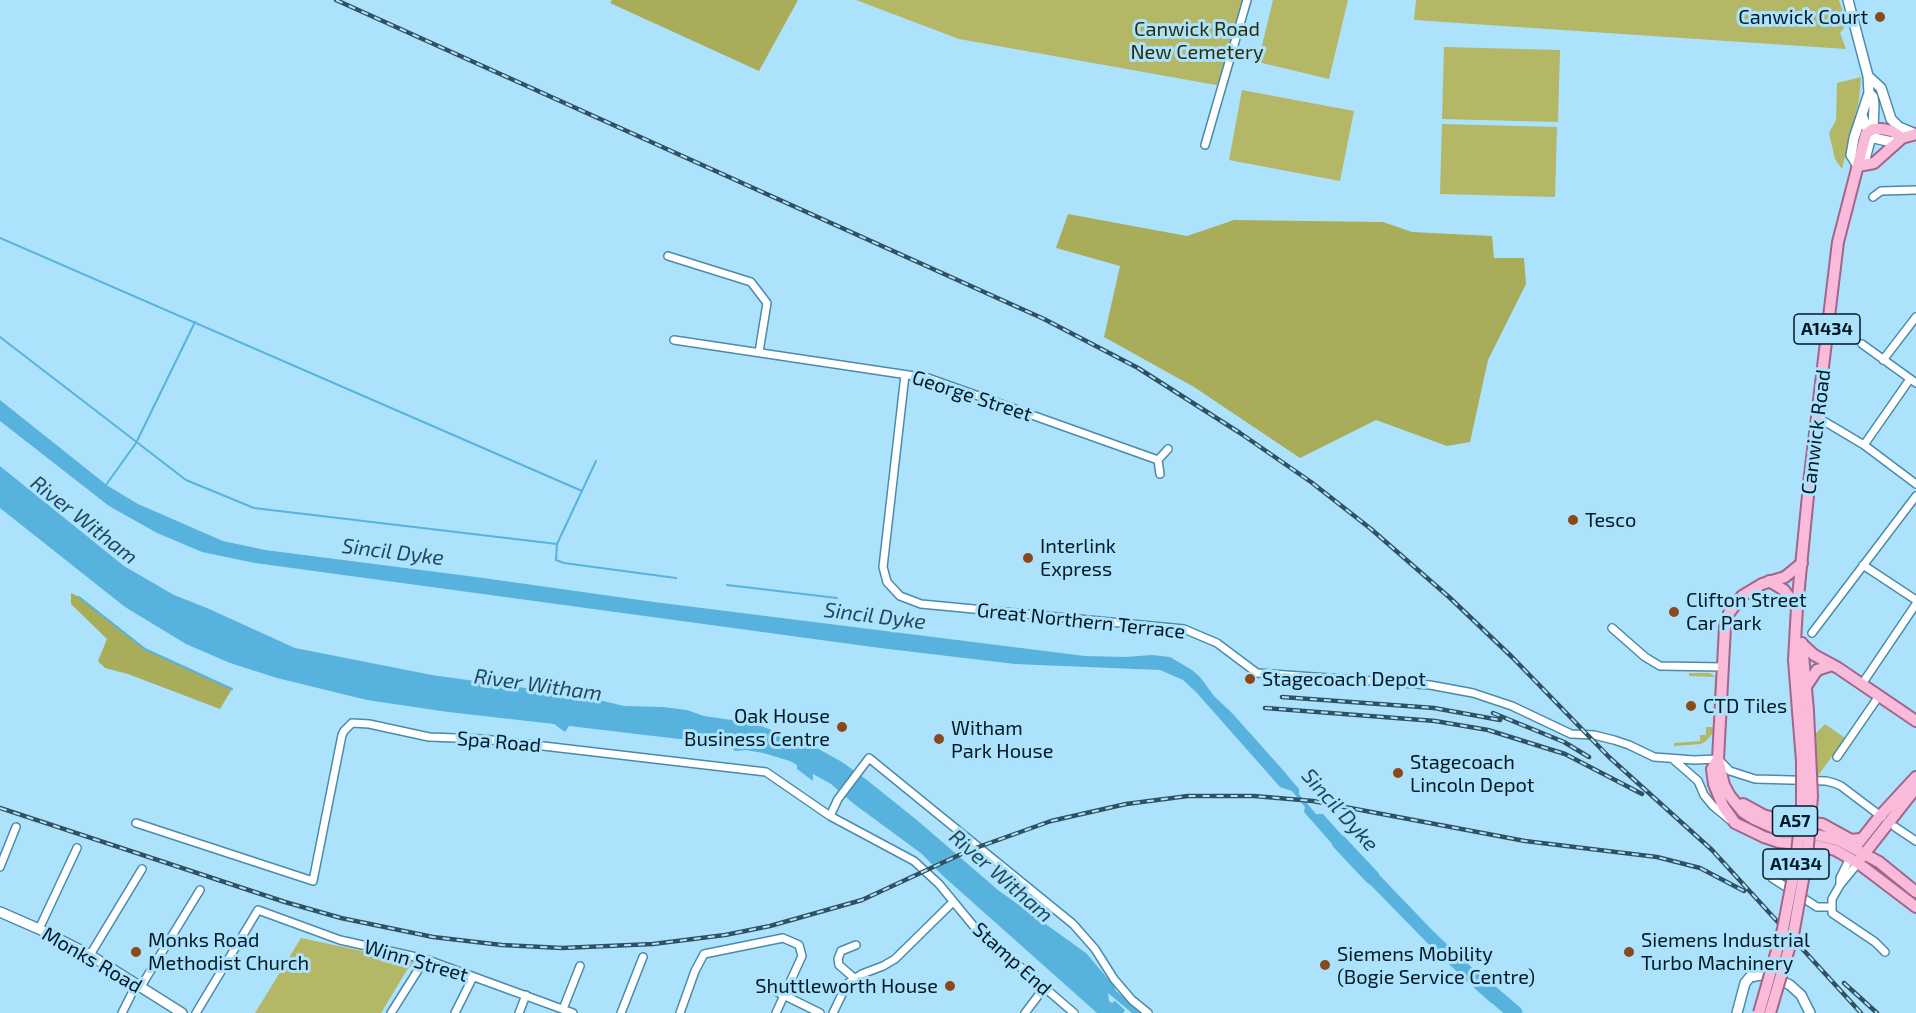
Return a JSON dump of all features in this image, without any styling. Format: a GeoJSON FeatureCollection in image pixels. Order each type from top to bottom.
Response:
{"type":"FeatureCollection","features":[{"type":"Feature","properties":{"kind":"main road","name":"Canwick Road"},"geometry":{"type":"LineString","coordinates":[[1803,711],[1794,660],[1797,607],[1817,417],[1838,242],[1858,166],[1851,155],[1854,138],[1869,93],[1869,76],[1848,0]]}},
{"type":"Feature","properties":{"kind":"main road"},"geometry":{"type":"LineString","coordinates":[[1869,76],[1881,88],[1892,119],[1899,127],[1916,134]]}},
{"type":"Feature","properties":{"kind":"main road","name":"Canwick Road"},"geometry":{"type":"LineString","coordinates":[[1869,93],[1873,97],[1874,105],[1871,132]]}},
{"type":"Feature","properties":{"kind":"main road"},"geometry":{"type":"LineString","coordinates":[[1862,115],[1871,132],[1892,131],[1902,138]]}},
{"type":"Feature","properties":{"kind":"main road","name":"A1434"},"geometry":{"type":"LineString","coordinates":[[1858,166],[1858,158],[1871,132]]}},
{"type":"Feature","properties":{"kind":"main road"},"geometry":{"type":"LineString","coordinates":[[1858,166],[1874,163],[1902,138],[1916,134]]}},
{"type":"Feature","properties":{"kind":"main road","name":"A57"},"geometry":{"type":"LineString","coordinates":[[1802,563],[1785,577],[1769,581],[1742,596],[1729,614],[1725,627],[1718,759],[1724,785],[1730,796],[1763,815],[1785,821],[1822,824],[1851,840],[1857,852],[1916,907]]}},
{"type":"Feature","properties":{"kind":"main road"},"geometry":{"type":"LineString","coordinates":[[1769,581],[1784,590],[1797,607]]}},
{"type":"Feature","properties":{"kind":"main road","name":"Canwick Road"},"geometry":{"type":"LineString","coordinates":[[1797,628],[1802,644],[1807,685],[1803,711]]}},
{"type":"Feature","properties":{"kind":"main road"},"geometry":{"type":"LineString","coordinates":[[1802,644],[1814,655],[1916,721]]}},
{"type":"Feature","properties":{"kind":"main road"},"geometry":{"type":"LineString","coordinates":[[1807,685],[1816,670],[1832,665]]}},
{"type":"Feature","properties":{"kind":"main road","name":"A1434"},"geometry":{"type":"LineString","coordinates":[[1759,1013],[1783,929],[1796,861],[1802,807],[1803,711]]}},
{"type":"Feature","properties":{"kind":"main road","name":"A1434"},"geometry":{"type":"LineString","coordinates":[[1770,1013],[1791,942],[1804,873],[1812,796],[1803,711]]}},
{"type":"Feature","properties":{"kind":"main road","name":"A57"},"geometry":{"type":"LineString","coordinates":[[1718,759],[1712,769],[1714,784],[1723,806],[1735,823],[1783,843],[1857,852],[1879,862],[1916,892]]}},
{"type":"Feature","properties":{"kind":"main road"},"geometry":{"type":"LineString","coordinates":[[1888,821],[1916,777]]}},
{"type":"Feature","properties":{"kind":"main road"},"geometry":{"type":"LineString","coordinates":[[1857,852],[1916,788]]}},
{"type":"Feature","properties":{"kind":"main road","name":"Monks Road"},"geometry":{"type":"LineString","coordinates":[[0,912],[90,955],[182,1013]]}},
{"type":"Feature","properties":{"kind":"main road"},"geometry":{"type":"LineString","coordinates":[[1737,1013],[1743,987],[1750,977],[1761,975],[1790,985],[1801,995],[1810,1013]]}},
{"type":"Feature","properties":{"kind":"street"},"geometry":{"type":"LineString","coordinates":[[1205,146],[1247,0]]}},
{"type":"Feature","properties":{"kind":"street"},"geometry":{"type":"LineString","coordinates":[[1873,197],[1881,192],[1916,190]]}},
{"type":"Feature","properties":{"kind":"street"},"geometry":{"type":"LineString","coordinates":[[668,256],[751,282],[767,303],[759,352]]}},
{"type":"Feature","properties":{"kind":"street"},"geometry":{"type":"LineString","coordinates":[[1883,360],[1916,317]]}},
{"type":"Feature","properties":{"kind":"street","name":"George Street"},"geometry":{"type":"LineString","coordinates":[[674,340],[928,378],[1158,460]]}},
{"type":"Feature","properties":{"kind":"street"},"geometry":{"type":"LineString","coordinates":[[1862,344],[1913,381],[1864,445]]}},
{"type":"Feature","properties":{"kind":"street","name":"Great Northern Terrace"},"geometry":{"type":"LineString","coordinates":[[905,375],[883,567],[887,582],[900,596],[921,604],[1184,629],[1217,643],[1257,673],[1430,686],[1473,693],[1512,706],[1571,734],[1594,735],[1614,740],[1654,757],[1674,760],[1718,759]]}},
{"type":"Feature","properties":{"kind":"street"},"geometry":{"type":"LineString","coordinates":[[1817,417],[1864,445],[1916,484]]}},
{"type":"Feature","properties":{"kind":"street"},"geometry":{"type":"LineString","coordinates":[[1160,474],[1158,460],[1168,449]]}},
{"type":"Feature","properties":{"kind":"street"},"geometry":{"type":"LineString","coordinates":[[1812,633],[1916,496]]}},
{"type":"Feature","properties":{"kind":"street"},"geometry":{"type":"LineString","coordinates":[[1862,684],[1916,602],[1863,565]]}},
{"type":"Feature","properties":{"kind":"street"},"geometry":{"type":"LineString","coordinates":[[1810,618],[1818,625]]}},
{"type":"Feature","properties":{"kind":"street"},"geometry":{"type":"LineString","coordinates":[[1612,628],[1660,666],[1723,667]]}},
{"type":"Feature","properties":{"kind":"street"},"geometry":{"type":"LineString","coordinates":[[1837,757],[1879,696]]}},
{"type":"Feature","properties":{"kind":"street","name":"Spa Road"},"geometry":{"type":"LineString","coordinates":[[136,824],[312,881],[342,735],[352,723],[369,724],[429,736],[483,739],[766,772],[830,816],[908,856],[934,878],[953,902]]}},
{"type":"Feature","properties":{"kind":"street"},"geometry":{"type":"LineString","coordinates":[[830,816],[838,799],[869,758],[1073,924],[1095,949],[1120,986],[1148,1013]]}},
{"type":"Feature","properties":{"kind":"street"},"geometry":{"type":"LineString","coordinates":[[1718,759],[1730,771],[1755,779],[1826,781],[1842,786],[1916,841]]}},
{"type":"Feature","properties":{"kind":"street"},"geometry":{"type":"LineString","coordinates":[[1674,760],[1698,781],[1704,795],[1713,806],[1725,818],[1735,823]]}},
{"type":"Feature","properties":{"kind":"street"},"geometry":{"type":"LineString","coordinates":[[0,867],[16,827]]}},
{"type":"Feature","properties":{"kind":"street"},"geometry":{"type":"LineString","coordinates":[[39,929],[76,848]]}},
{"type":"Feature","properties":{"kind":"street"},"geometry":{"type":"LineString","coordinates":[[1857,852],[1840,878],[1840,885],[1832,898],[1832,913],[1869,938],[1884,952]]}},
{"type":"Feature","properties":{"kind":"street"},"geometry":{"type":"LineString","coordinates":[[1769,854],[1769,873],[1772,878],[1817,907],[1831,907]]}},
{"type":"Feature","properties":{"kind":"street"},"geometry":{"type":"LineString","coordinates":[[90,955],[142,869]]}},
{"type":"Feature","properties":{"kind":"street"},"geometry":{"type":"LineString","coordinates":[[122,1013],[200,890]]}},
{"type":"Feature","properties":{"kind":"street"},"geometry":{"type":"LineString","coordinates":[[833,1013],[847,984],[854,978],[895,959],[953,902]]}},
{"type":"Feature","properties":{"kind":"street","name":"Stamp End"},"geometry":{"type":"LineString","coordinates":[[953,902],[976,929],[1074,1013]]}},
{"type":"Feature","properties":{"kind":"street","name":"Winn Street"},"geometry":{"type":"LineString","coordinates":[[196,1013],[258,910],[340,940],[425,959],[573,1013]]}},
{"type":"Feature","properties":{"kind":"street"},"geometry":{"type":"LineString","coordinates":[[680,1013],[695,971],[704,954],[783,938],[799,945],[802,956],[776,1013]]}},
{"type":"Feature","properties":{"kind":"street"},"geometry":{"type":"LineString","coordinates":[[854,978],[840,965],[838,959],[841,951],[856,945]]}},
{"type":"Feature","properties":{"kind":"street"},"geometry":{"type":"LineString","coordinates":[[621,1013],[644,957]]}},
{"type":"Feature","properties":{"kind":"street"},"geometry":{"type":"LineString","coordinates":[[390,1013],[425,959]]}},
{"type":"Feature","properties":{"kind":"street"},"geometry":{"type":"LineString","coordinates":[[563,1009],[580,966]]}},
{"type":"Feature","properties":{"kind":"street"},"geometry":{"type":"LineString","coordinates":[[455,1013],[472,976]]}},
{"type":"Feature","properties":{"kind":"street"},"geometry":{"type":"LineString","coordinates":[[763,986],[820,1013]]}},
{"type":"Feature","properties":{"kind":"street"},"geometry":{"type":"LineString","coordinates":[[1025,1013],[1044,988]]}},
{"type":"Feature","properties":{"kind":"street"},"geometry":{"type":"LineString","coordinates":[[519,1013],[526,995]]}},
{"type":"Feature","properties":{"kind":"green space"},"geometry":{"type":"Polygon","coordinates":[[[612,0],[798,0],[759,71],[610,3],[612,0]]]}},
{"type":"Feature","properties":{"kind":"green space","name":"Canwick Road New Cemetery"},"geometry":{"type":"Polygon","coordinates":[[[856,0],[1251,0],[1227,87],[959,39],[856,0]]]}},
{"type":"Feature","properties":{"kind":"green space"},"geometry":{"type":"Polygon","coordinates":[[[1273,0],[1348,0],[1329,79],[1258,62],[1273,0]]]}},
{"type":"Feature","properties":{"kind":"green space"},"geometry":{"type":"Polygon","coordinates":[[[1416,0],[1839,0],[1847,24],[1840,33],[1846,49],[1414,20],[1416,0]]]}},
{"type":"Feature","properties":{"kind":"green space"},"geometry":{"type":"Polygon","coordinates":[[[1444,47],[1560,50],[1558,122],[1442,119],[1444,47]]]}},
{"type":"Feature","properties":{"kind":"green space"},"geometry":{"type":"Polygon","coordinates":[[[1861,77],[1859,101],[1842,169],[1835,159],[1829,133],[1836,120],[1837,83],[1861,77]]]}},
{"type":"Feature","properties":{"kind":"green space"},"geometry":{"type":"Polygon","coordinates":[[[1242,90],[1354,111],[1340,181],[1229,160],[1242,90]]]}},
{"type":"Feature","properties":{"kind":"green space"},"geometry":{"type":"Polygon","coordinates":[[[1442,124],[1557,127],[1555,197],[1440,194],[1442,124]]]}},
{"type":"Feature","properties":{"kind":"green space"},"geometry":{"type":"Polygon","coordinates":[[[1068,214],[1187,236],[1234,220],[1383,222],[1412,232],[1492,236],[1494,258],[1524,258],[1526,284],[1488,360],[1470,442],[1447,446],[1376,420],[1300,458],[1194,387],[1104,337],[1120,266],[1056,248],[1068,214]]]}},
{"type":"Feature","properties":{"kind":"green space"},"geometry":{"type":"Polygon","coordinates":[[[71,593],[145,649],[232,689],[220,709],[128,674],[105,668],[98,661],[107,639],[71,604],[71,593]]]}},
{"type":"Feature","properties":{"kind":"green space"},"geometry":{"type":"Polygon","coordinates":[[[1689,673],[1710,673],[1715,677],[1689,676],[1689,673]]]}},
{"type":"Feature","properties":{"kind":"green space"},"geometry":{"type":"Polygon","coordinates":[[[1715,677],[1713,733],[1701,744],[1674,746],[1674,743],[1700,741],[1700,735],[1706,735],[1706,727],[1713,727],[1715,677]]]}},
{"type":"Feature","properties":{"kind":"green space"},"geometry":{"type":"Polygon","coordinates":[[[1825,724],[1845,738],[1818,776],[1813,773],[1813,736],[1825,724]]]}},
{"type":"Feature","properties":{"kind":"green space"},"geometry":{"type":"Polygon","coordinates":[[[301,938],[414,962],[381,1013],[255,1013],[301,938]]]}},
{"type":"Feature","properties":{"kind":"water"},"geometry":{"type":"Polygon","coordinates":[[[0,400],[108,486],[138,504],[223,541],[265,550],[654,602],[1085,656],[1170,657],[1200,677],[1214,696],[1232,713],[1299,789],[1299,794],[1316,814],[1323,814],[1358,853],[1348,862],[1304,812],[1305,807],[1292,791],[1280,787],[1196,692],[1183,680],[1160,670],[1015,664],[880,648],[255,563],[202,552],[157,533],[109,506],[0,421],[0,400]]]}},
{"type":"Feature","properties":{"kind":"water"},"geometry":{"type":"Polygon","coordinates":[[[0,466],[124,566],[174,595],[295,648],[432,675],[583,696],[624,706],[687,710],[704,716],[752,723],[806,742],[842,762],[867,780],[998,890],[1086,953],[1116,991],[1143,1013],[1132,1013],[1108,993],[1109,1001],[1112,1003],[1115,1001],[1125,1010],[1123,1013],[1097,1013],[942,875],[922,854],[854,804],[831,784],[813,774],[813,781],[790,761],[763,753],[735,751],[699,739],[679,739],[569,726],[565,732],[554,724],[367,700],[277,678],[230,663],[186,644],[125,607],[0,508],[0,466]]]}},
{"type":"Feature","properties":{"kind":"water"},"geometry":{"type":"Polygon","coordinates":[[[1364,859],[1434,932],[1498,992],[1491,1003],[1440,956],[1354,868],[1364,859]]]}},
{"type":"Feature","properties":{"kind":"waterway"},"geometry":{"type":"LineString","coordinates":[[0,238],[582,491]]}},
{"type":"Feature","properties":{"kind":"waterway"},"geometry":{"type":"LineString","coordinates":[[106,485],[136,443],[195,322]]}},
{"type":"Feature","properties":{"kind":"waterway"},"geometry":{"type":"LineString","coordinates":[[0,337],[186,480],[254,508],[557,544]]}},
{"type":"Feature","properties":{"kind":"waterway"},"geometry":{"type":"LineString","coordinates":[[596,461],[557,544],[556,560],[676,578]]}},
{"type":"Feature","properties":{"kind":"waterway"},"geometry":{"type":"LineString","coordinates":[[727,585],[837,598]]}},
{"type":"Feature","properties":{"kind":"waterway"},"geometry":{"type":"LineString","coordinates":[[79,597],[145,649],[232,689]]}},
{"type":"Feature","properties":{"kind":"waterway","name":"Sincil Dyke"},"geometry":{"type":"LineString","coordinates":[[1339,842],[1372,877]]}},
{"type":"Feature","properties":{"kind":"waterway","name":"Sincil Dyke"},"geometry":{"type":"LineString","coordinates":[[1481,984],[1515,1013]]}},
{"type":"Feature","properties":{"kind":"railway"},"geometry":{"type":"LineString","coordinates":[[336,0],[1044,319],[1138,368],[1240,433],[1311,482],[1371,529],[1449,597],[1512,657],[1609,757],[1712,850],[1861,1013]]}},
{"type":"Feature","properties":{"kind":"railway"},"geometry":{"type":"LineString","coordinates":[[1282,697],[1434,708],[1500,720]]}},
{"type":"Feature","properties":{"kind":"railway"},"geometry":{"type":"LineString","coordinates":[[1265,708],[1435,721],[1488,730],[1565,754],[1642,794]]}},
{"type":"Feature","properties":{"kind":"railway"},"geometry":{"type":"LineString","coordinates":[[1493,713],[1564,742],[1589,757]]}},
{"type":"Feature","properties":{"kind":"railway"},"geometry":{"type":"LineString","coordinates":[[0,808],[285,902],[341,918],[433,937],[502,945],[562,948],[653,944],[725,935],[770,926],[862,900],[970,850],[1051,821],[1126,804],[1188,796],[1254,796],[1313,801],[1525,841],[1657,857],[1700,868],[1744,891]]}},
{"type":"Feature","properties":{"kind":"railway"},"geometry":{"type":"LineString","coordinates":[[1844,983],[1877,1013]]}},
{"type":"Feature","properties":{"kind":"place","name":"Canwick Court"},"geometry":{"type":"Point","coordinates":[1880,17]}},
{"type":"Feature","properties":{"kind":"place","name":"Tesco"},"geometry":{"type":"Point","coordinates":[1573,520]}},
{"type":"Feature","properties":{"kind":"place","name":"Interlink Express"},"geometry":{"type":"Point","coordinates":[1028,558]}},
{"type":"Feature","properties":{"kind":"place","name":"Clifton Street Car Park"},"geometry":{"type":"Point","coordinates":[1674,612]}},
{"type":"Feature","properties":{"kind":"place","name":"Stagecoach Depot"},"geometry":{"type":"Point","coordinates":[1250,679]}},
{"type":"Feature","properties":{"kind":"place","name":"CTD Tiles"},"geometry":{"type":"Point","coordinates":[1691,706]}},
{"type":"Feature","properties":{"kind":"place","name":"Oak House Business Centre"},"geometry":{"type":"Point","coordinates":[842,727]}},
{"type":"Feature","properties":{"kind":"place","name":"Witham Park House"},"geometry":{"type":"Point","coordinates":[939,739]}},
{"type":"Feature","properties":{"kind":"place","name":"Stagecoach Lincoln Depot"},"geometry":{"type":"Point","coordinates":[1398,773]}},
{"type":"Feature","properties":{"kind":"place","name":"Monks Road Methodist Church"},"geometry":{"type":"Point","coordinates":[136,952]}},
{"type":"Feature","properties":{"kind":"place","name":"Siemens Industrial Turbo Machinery"},"geometry":{"type":"Point","coordinates":[1629,952]}},
{"type":"Feature","properties":{"kind":"place","name":"Siemens Mobility (Bogie Service Centre)"},"geometry":{"type":"Point","coordinates":[1325,965]}},
{"type":"Feature","properties":{"kind":"place","name":"Shuttleworth House"},"geometry":{"type":"Point","coordinates":[950,986]}},
{"type":"Feature","properties":{"kind":"water label","name":"River Witham"},"geometry":{"type":"Point","coordinates":[84,520]}},
{"type":"Feature","properties":{"kind":"water label","name":"River Witham"},"geometry":{"type":"Point","coordinates":[538,685]}},
{"type":"Feature","properties":{"kind":"water label","name":"River Witham"},"geometry":{"type":"Point","coordinates":[1001,876]}}]}
